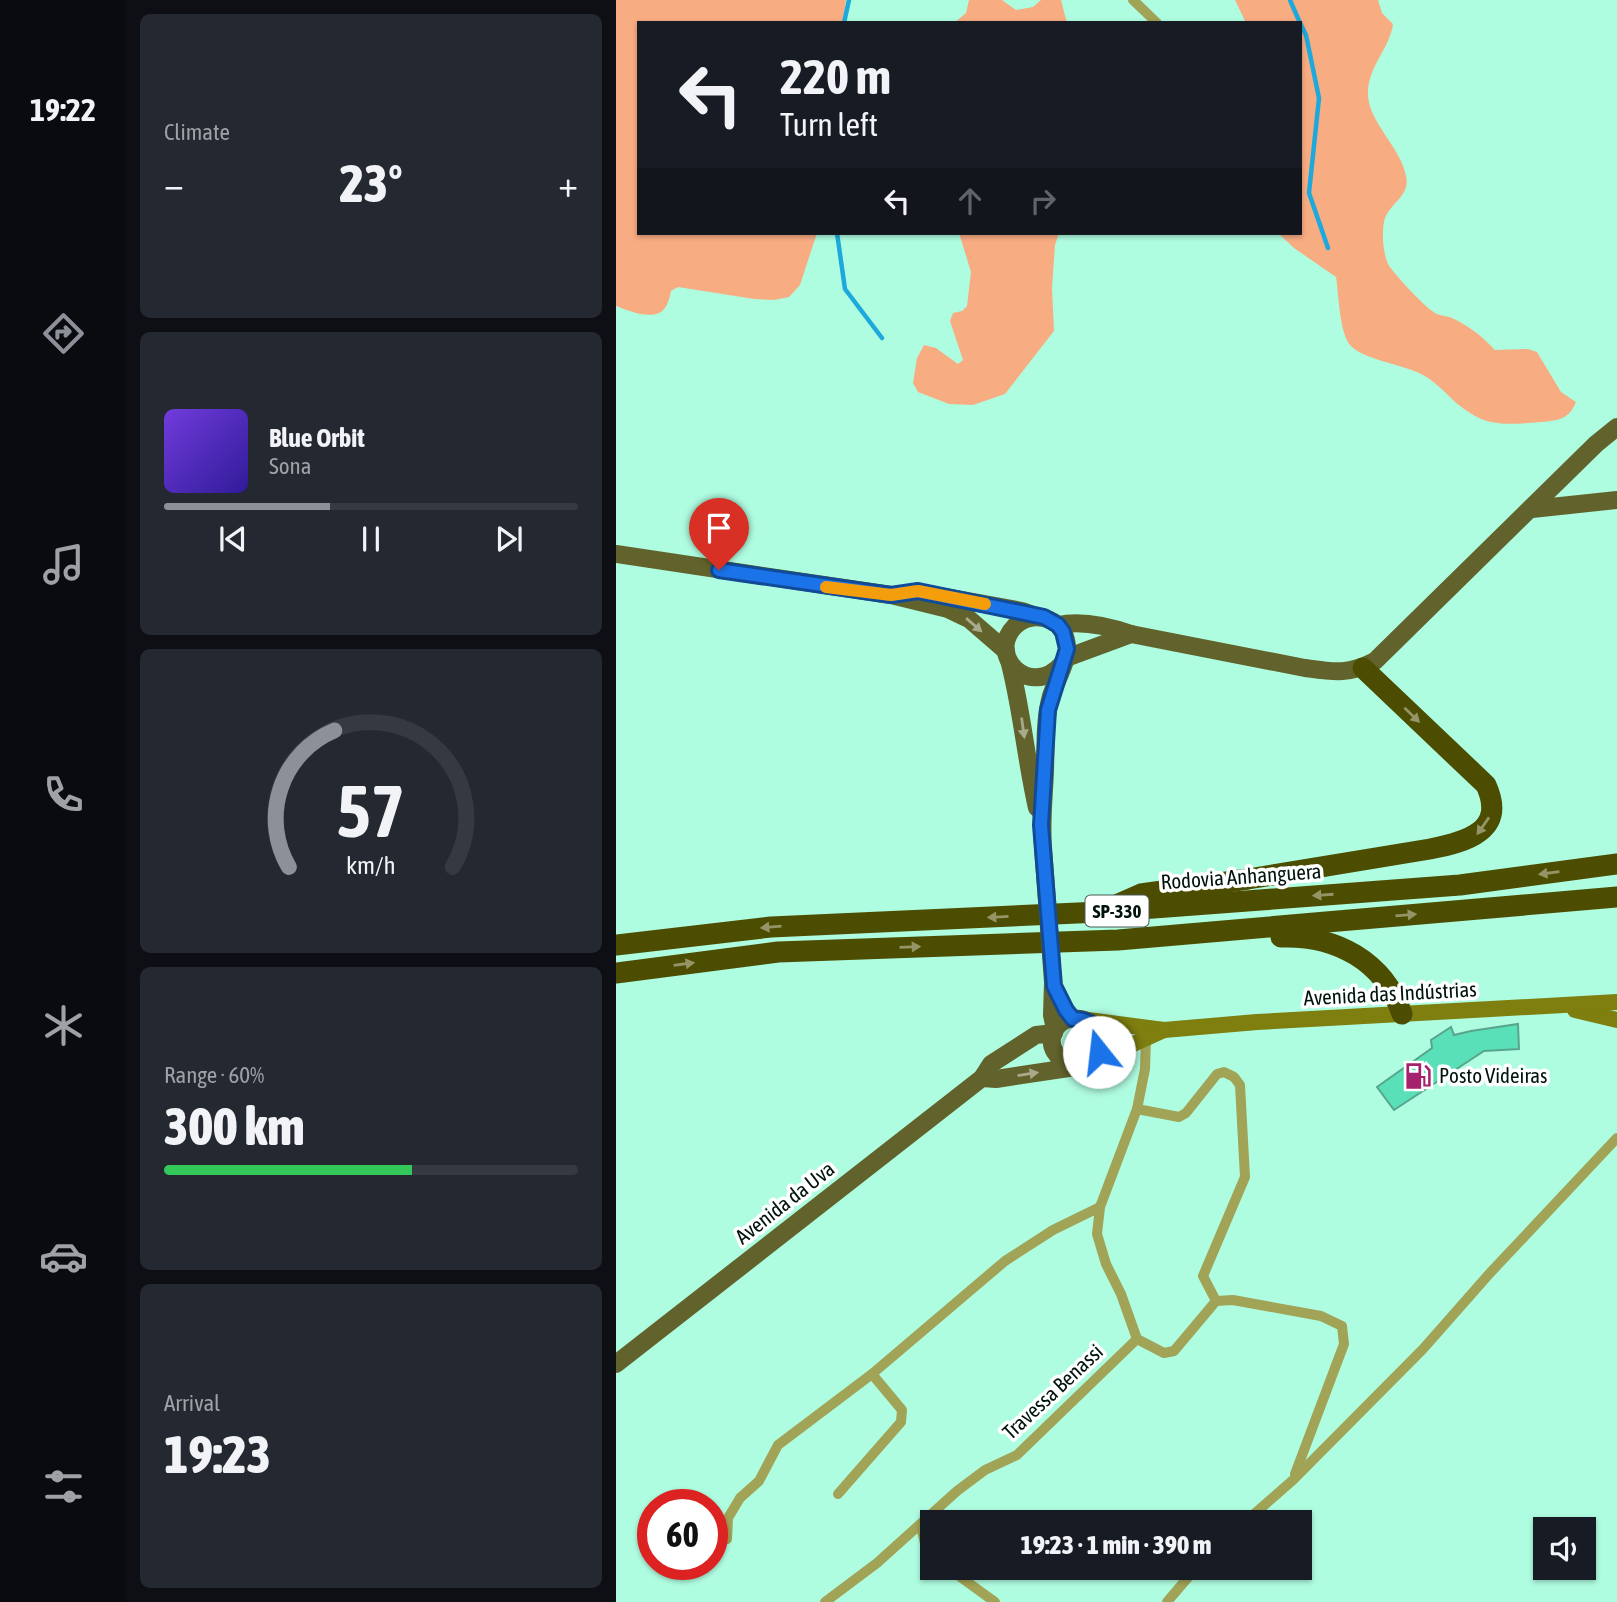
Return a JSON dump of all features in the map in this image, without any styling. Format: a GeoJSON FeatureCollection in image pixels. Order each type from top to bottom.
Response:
{"type":"FeatureCollection","features":[{"type":"Feature","properties":{"kind":"highway"},"geometry":{"type":"LineString","coordinates":[[1100,912],[1142,894],[1417,851],[1459,843],[1477,835],[1487,824],[1492,811],[1492,799],[1486,785],[1363,668]]}},
{"type":"Feature","properties":{"kind":"highway","name":"Rodovia Anhanguera"},"geometry":{"type":"LineString","coordinates":[[616,945],[771,927],[1100,912],[1460,885],[1617,864]]}},
{"type":"Feature","properties":{"kind":"highway","name":"SP-330"},"geometry":{"type":"LineString","coordinates":[[616,974],[778,952],[1118,940],[1617,897]]}},
{"type":"Feature","properties":{"kind":"highway"},"geometry":{"type":"LineString","coordinates":[[1118,940],[1158,943],[1295,937],[1322,940],[1342,946],[1363,958],[1396,996],[1402,1014]]}},
{"type":"Feature","properties":{"kind":"main road"},"geometry":{"type":"LineString","coordinates":[[1058,625],[1072,622],[1113,628],[1130,634],[1306,668],[1352,672],[1375,661],[1617,427]]}},
{"type":"Feature","properties":{"kind":"main road"},"geometry":{"type":"LineString","coordinates":[[1574,467],[1572,484],[1592,502]]}},
{"type":"Feature","properties":{"kind":"main road"},"geometry":{"type":"LineString","coordinates":[[1532,509],[1617,500]]}},
{"type":"Feature","properties":{"kind":"main road"},"geometry":{"type":"LineString","coordinates":[[616,554],[891,595],[948,609],[969,619],[1008,656],[1015,670],[1024,676],[1035,678],[1045,677],[1055,672],[1064,661],[1130,634]]}},
{"type":"Feature","properties":{"kind":"main road"},"geometry":{"type":"LineString","coordinates":[[891,595],[918,591],[1022,611],[1036,617]]}},
{"type":"Feature","properties":{"kind":"main road"},"geometry":{"type":"LineString","coordinates":[[1041,825],[1048,710],[1064,661],[1066,640],[1058,625],[1044,617],[1036,617],[1026,619],[1010,632],[1008,656],[1020,705],[1041,825],[1054,984],[1054,1051],[1058,1058],[1074,1066]]}},
{"type":"Feature","properties":{"kind":"main road"},"geometry":{"type":"LineString","coordinates":[[982,1078],[996,1079],[1082,1066],[1095,1058],[1099,1052],[1101,1038],[1094,1024],[1081,1020],[1066,1010],[1054,984]]}},
{"type":"Feature","properties":{"kind":"main road","name":"Avenida das Indústrias"},"geometry":{"type":"LineString","coordinates":[[1081,1020],[1164,1030],[1614,1003]]}},
{"type":"Feature","properties":{"kind":"main road"},"geometry":{"type":"LineString","coordinates":[[1562,1007],[1617,1020]]}},
{"type":"Feature","properties":{"kind":"main road"},"geometry":{"type":"LineString","coordinates":[[1054,1031],[1081,1020]]}},
{"type":"Feature","properties":{"kind":"main road","name":"Avenida das Indústrias"},"geometry":{"type":"LineString","coordinates":[[1095,1058],[1109,1055],[1164,1030]]}},
{"type":"Feature","properties":{"kind":"main road","name":"Avenida da Uva"},"geometry":{"type":"LineString","coordinates":[[616,1364],[982,1078],[991,1065],[1036,1035],[1054,1031]]}},
{"type":"Feature","properties":{"kind":"street"},"geometry":{"type":"LineString","coordinates":[[1133,0],[1155,21]]}},
{"type":"Feature","properties":{"kind":"street"},"geometry":{"type":"LineString","coordinates":[[1146,1038],[1145,1069],[1137,1109],[1100,1207],[1097,1234],[1106,1264],[1121,1294],[1137,1339],[1164,1353],[1174,1350],[1216,1300],[1233,1300],[1321,1316],[1342,1326],[1344,1344],[1293,1480]]}},
{"type":"Feature","properties":{"kind":"street"},"geometry":{"type":"LineString","coordinates":[[1137,1109],[1179,1117],[1186,1113],[1217,1074],[1224,1072],[1234,1077],[1240,1085],[1245,1177],[1203,1276],[1216,1300]]}},
{"type":"Feature","properties":{"kind":"street"},"geometry":{"type":"LineString","coordinates":[[1259,1510],[1293,1480],[1423,1349],[1617,1138]]}},
{"type":"Feature","properties":{"kind":"street"},"geometry":{"type":"LineString","coordinates":[[728,1518],[740,1499],[760,1480],[778,1445],[872,1374],[1005,1261],[1053,1230],[1100,1207]]}},
{"type":"Feature","properties":{"kind":"street","name":"Travessa Benassi"},"geometry":{"type":"LineString","coordinates":[[937,1510],[985,1470],[1017,1455],[1137,1339]]}},
{"type":"Feature","properties":{"kind":"street"},"geometry":{"type":"LineString","coordinates":[[838,1494],[901,1422],[902,1410],[872,1374]]}},
{"type":"Feature","properties":{"kind":"street","name":"Travessa Benassi"},"geometry":{"type":"LineString","coordinates":[[825,1602],[920,1526]]}},
{"type":"Feature","properties":{"kind":"street"},"geometry":{"type":"LineString","coordinates":[[965,1580],[995,1602]]}},
{"type":"Feature","properties":{"kind":"street"},"geometry":{"type":"LineString","coordinates":[[1167,1602],[1186,1580]]}},
{"type":"Feature","properties":{"kind":"shaded area"},"geometry":{"type":"Polygon","coordinates":[[[616,0],[846,0],[843,21],[637,21],[637,235],[816,235],[800,285],[789,297],[774,300],[754,299],[678,287],[671,291],[665,308],[655,314],[642,314],[616,306],[616,0]]]}},
{"type":"Feature","properties":{"kind":"shaded area"},"geometry":{"type":"Polygon","coordinates":[[[969,0],[1002,0],[1016,10],[1033,7],[1041,0],[1061,0],[1066,21],[956,21],[966,13],[969,0]]]}},
{"type":"Feature","properties":{"kind":"shaded area"},"geometry":{"type":"Polygon","coordinates":[[[1235,0],[1378,0],[1382,13],[1393,24],[1388,41],[1371,75],[1369,104],[1403,165],[1407,183],[1384,222],[1383,244],[1388,264],[1432,311],[1464,324],[1495,350],[1528,349],[1537,352],[1561,392],[1576,402],[1567,415],[1554,420],[1528,423],[1505,424],[1484,420],[1464,409],[1424,375],[1363,354],[1350,345],[1342,322],[1336,277],[1280,235],[1302,235],[1302,21],[1245,21],[1235,0]]]}},
{"type":"Feature","properties":{"kind":"shaded area"},"geometry":{"type":"Polygon","coordinates":[[[960,235],[1058,235],[1055,245],[1052,288],[1054,331],[1005,394],[973,405],[949,404],[918,392],[913,383],[917,358],[924,345],[936,348],[958,364],[963,360],[950,321],[953,313],[962,311],[967,306],[971,272],[960,235]]]}},
{"type":"Feature","properties":{"kind":"building","name":"Posto Videiras"},"geometry":{"type":"Polygon","coordinates":[[[1518,1024],[1519,1049],[1484,1051],[1394,1110],[1377,1087],[1432,1048],[1431,1040],[1451,1027],[1454,1035],[1518,1024]]]}},
{"type":"Feature","properties":{"kind":"waterway"},"geometry":{"type":"LineString","coordinates":[[844,21],[849,0]]}},
{"type":"Feature","properties":{"kind":"waterway"},"geometry":{"type":"LineString","coordinates":[[1290,0],[1299,21]]}},
{"type":"Feature","properties":{"kind":"waterway"},"geometry":{"type":"LineString","coordinates":[[1302,27],[1319,98],[1309,193],[1328,248]]}},
{"type":"Feature","properties":{"kind":"waterway"},"geometry":{"type":"LineString","coordinates":[[837,235],[845,289],[882,338]]}},
{"type":"Feature","properties":{"kind":"slow traffic"},"geometry":{"type":"LineString","coordinates":[[826,587],[891,595],[918,591],[985,604]]}},
{"type":"Feature","properties":{"kind":"place","name":"Posto Videiras"},"geometry":{"type":"Point","coordinates":[1418,1076]}},
{"type":"Feature","properties":{"kind":"route"},"geometry":{"type":"LineString","coordinates":[[719,570],[891,595],[918,591],[1022,611],[1036,617],[1044,617],[1058,625],[1066,640],[1067,649],[1048,710],[1041,825],[1051,955],[1054,986],[1060,999],[1073,1019],[1088,1020],[1094,1024],[1101,1038],[1099,1052]]}}]}
